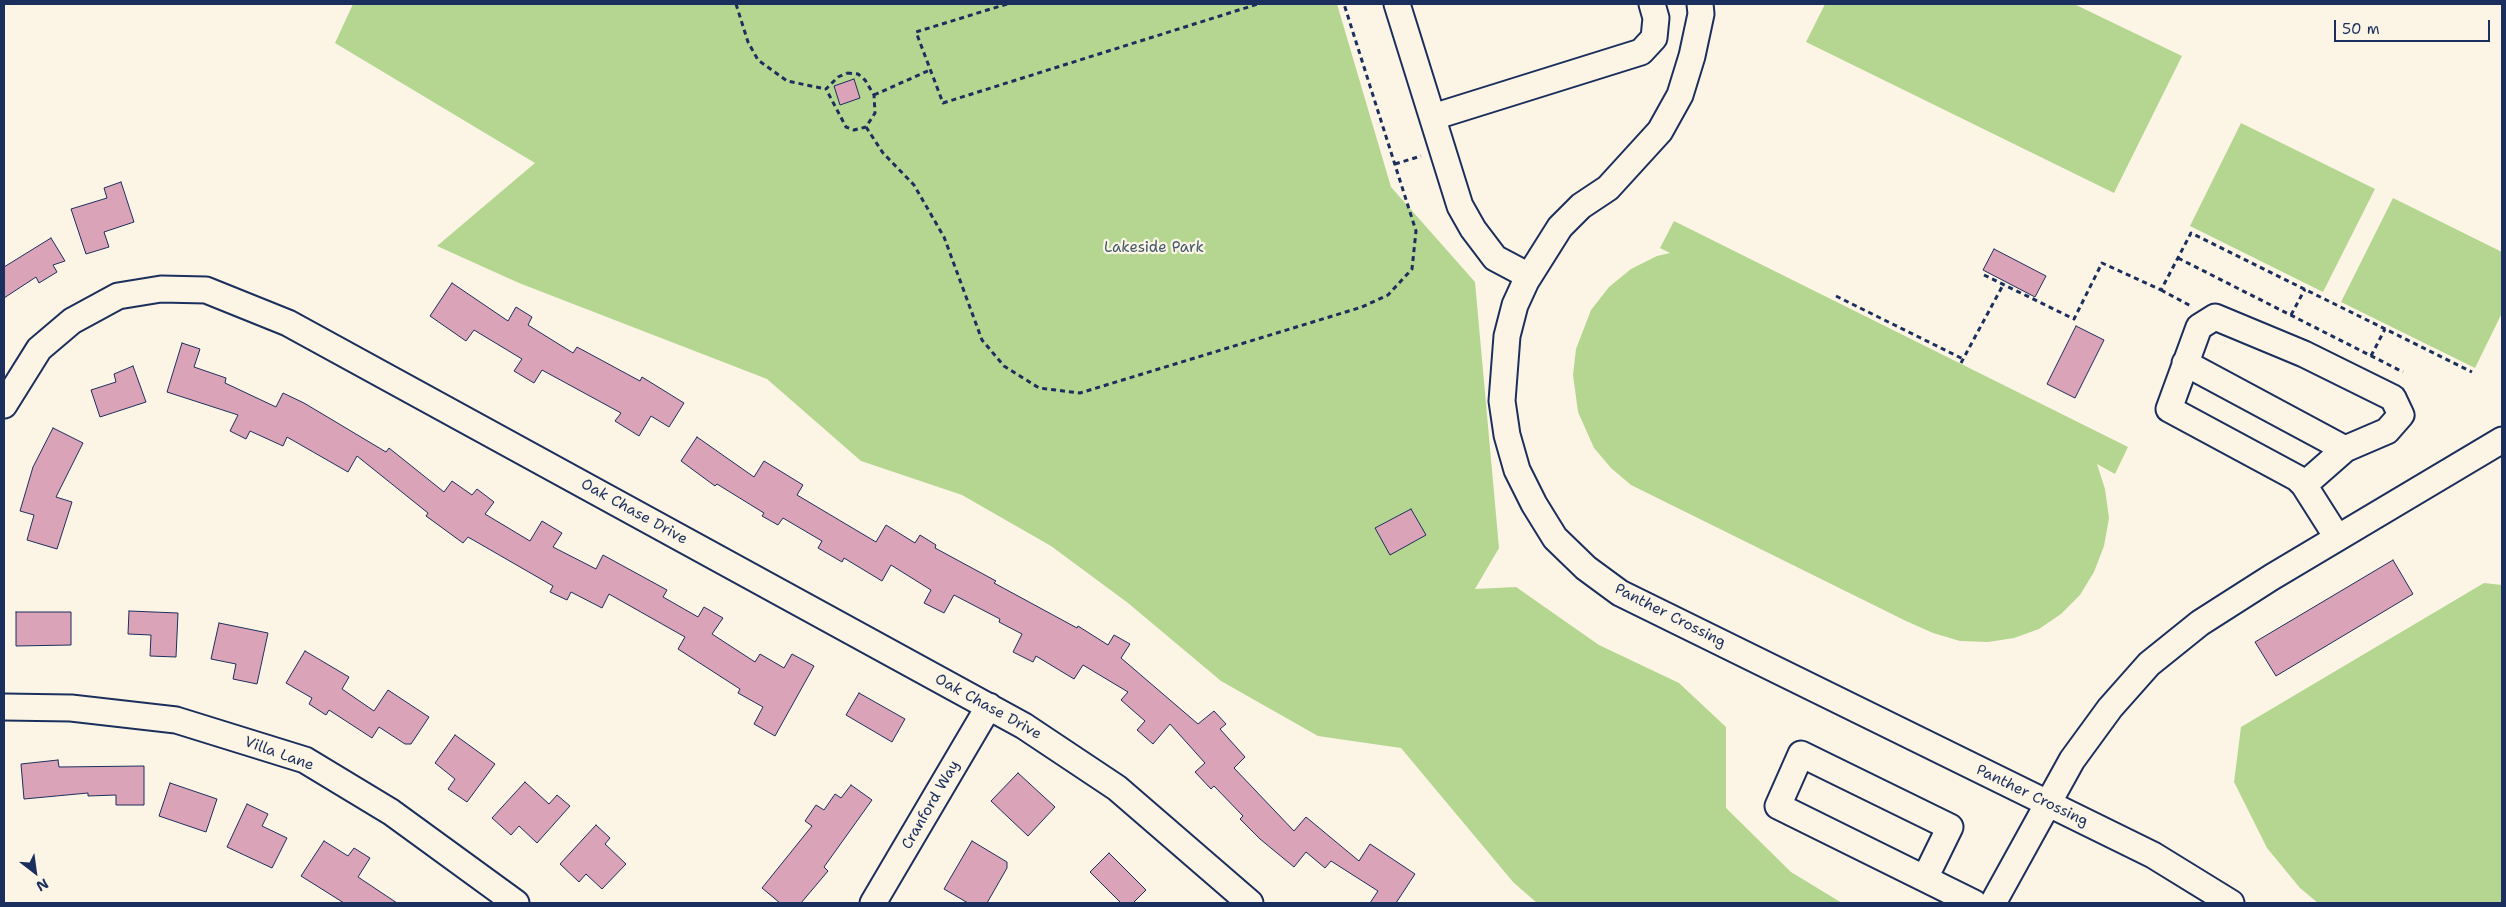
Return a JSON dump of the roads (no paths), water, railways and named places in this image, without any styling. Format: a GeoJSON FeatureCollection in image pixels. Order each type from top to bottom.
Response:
{"type":"FeatureCollection","features":[{"type":"Feature","properties":{"kind":"street"},"geometry":{"type":"LineString","coordinates":[[1397,4],[1460,206],[1473,229],[1495,258],[1529,276]]}},
{"type":"Feature","properties":{"kind":"street"},"geometry":{"type":"LineString","coordinates":[[1433,117],[1641,52],[1654,38],[1656,18],[1652,4]]}},
{"type":"Feature","properties":{"kind":"street","name":"Panther Crossing"},"geometry":{"type":"LineString","coordinates":[[1700,4],[1701,14],[1692,56],[1680,95],[1660,130],[1608,188],[1581,206],[1560,227],[1529,276],[1515,305],[1507,336],[1502,401],[1507,435],[1517,470],[1534,504],[1555,538],[1586,568],[1620,593],[2153,855],[2231,903]]}},
{"type":"Feature","properties":{"kind":"street","name":"Oak Chase Drive"},"geometry":{"type":"LineString","coordinates":[[4,405],[39,349],[72,321],[118,296],[161,289],[206,290],[288,323],[989,706],[1061,749],[1117,788],[1250,903]]}},
{"type":"Feature","properties":{"kind":"street"},"geometry":{"type":"LineString","coordinates":[[2304,485],[2345,449],[2387,432],[2401,415],[2393,398],[2304,354],[2215,317],[2213,318],[2199,327],[2169,409],[2297,478],[2304,485],[2337,537]]}},
{"type":"Feature","properties":{"kind":"street"},"geometry":{"type":"LineString","coordinates":[[2186,363],[2345,449]]}},
{"type":"Feature","properties":{"kind":"street"},"geometry":{"type":"LineString","coordinates":[[1993,903],[2072,760],[2110,708],[2149,664],[2200,623],[2337,537],[2502,440]]}},
{"type":"Feature","properties":{"kind":"street","name":"Cranford Way"},"geometry":{"type":"LineString","coordinates":[[873,903],[989,706]]}},
{"type":"Feature","properties":{"kind":"street","name":"Villa Lane"},"geometry":{"type":"LineString","coordinates":[[4,708],[71,708],[176,720],[305,760],[391,812],[516,903]]}},
{"type":"Feature","properties":{"kind":"street"},"geometry":{"type":"LineString","coordinates":[[1926,878],[1950,827],[1801,754],[1778,806],[1974,903]]}},
{"type":"Feature","properties":{"kind":"park label","name":"Lakeside Park"},"geometry":{"type":"Point","coordinates":[1154,248]}}]}
